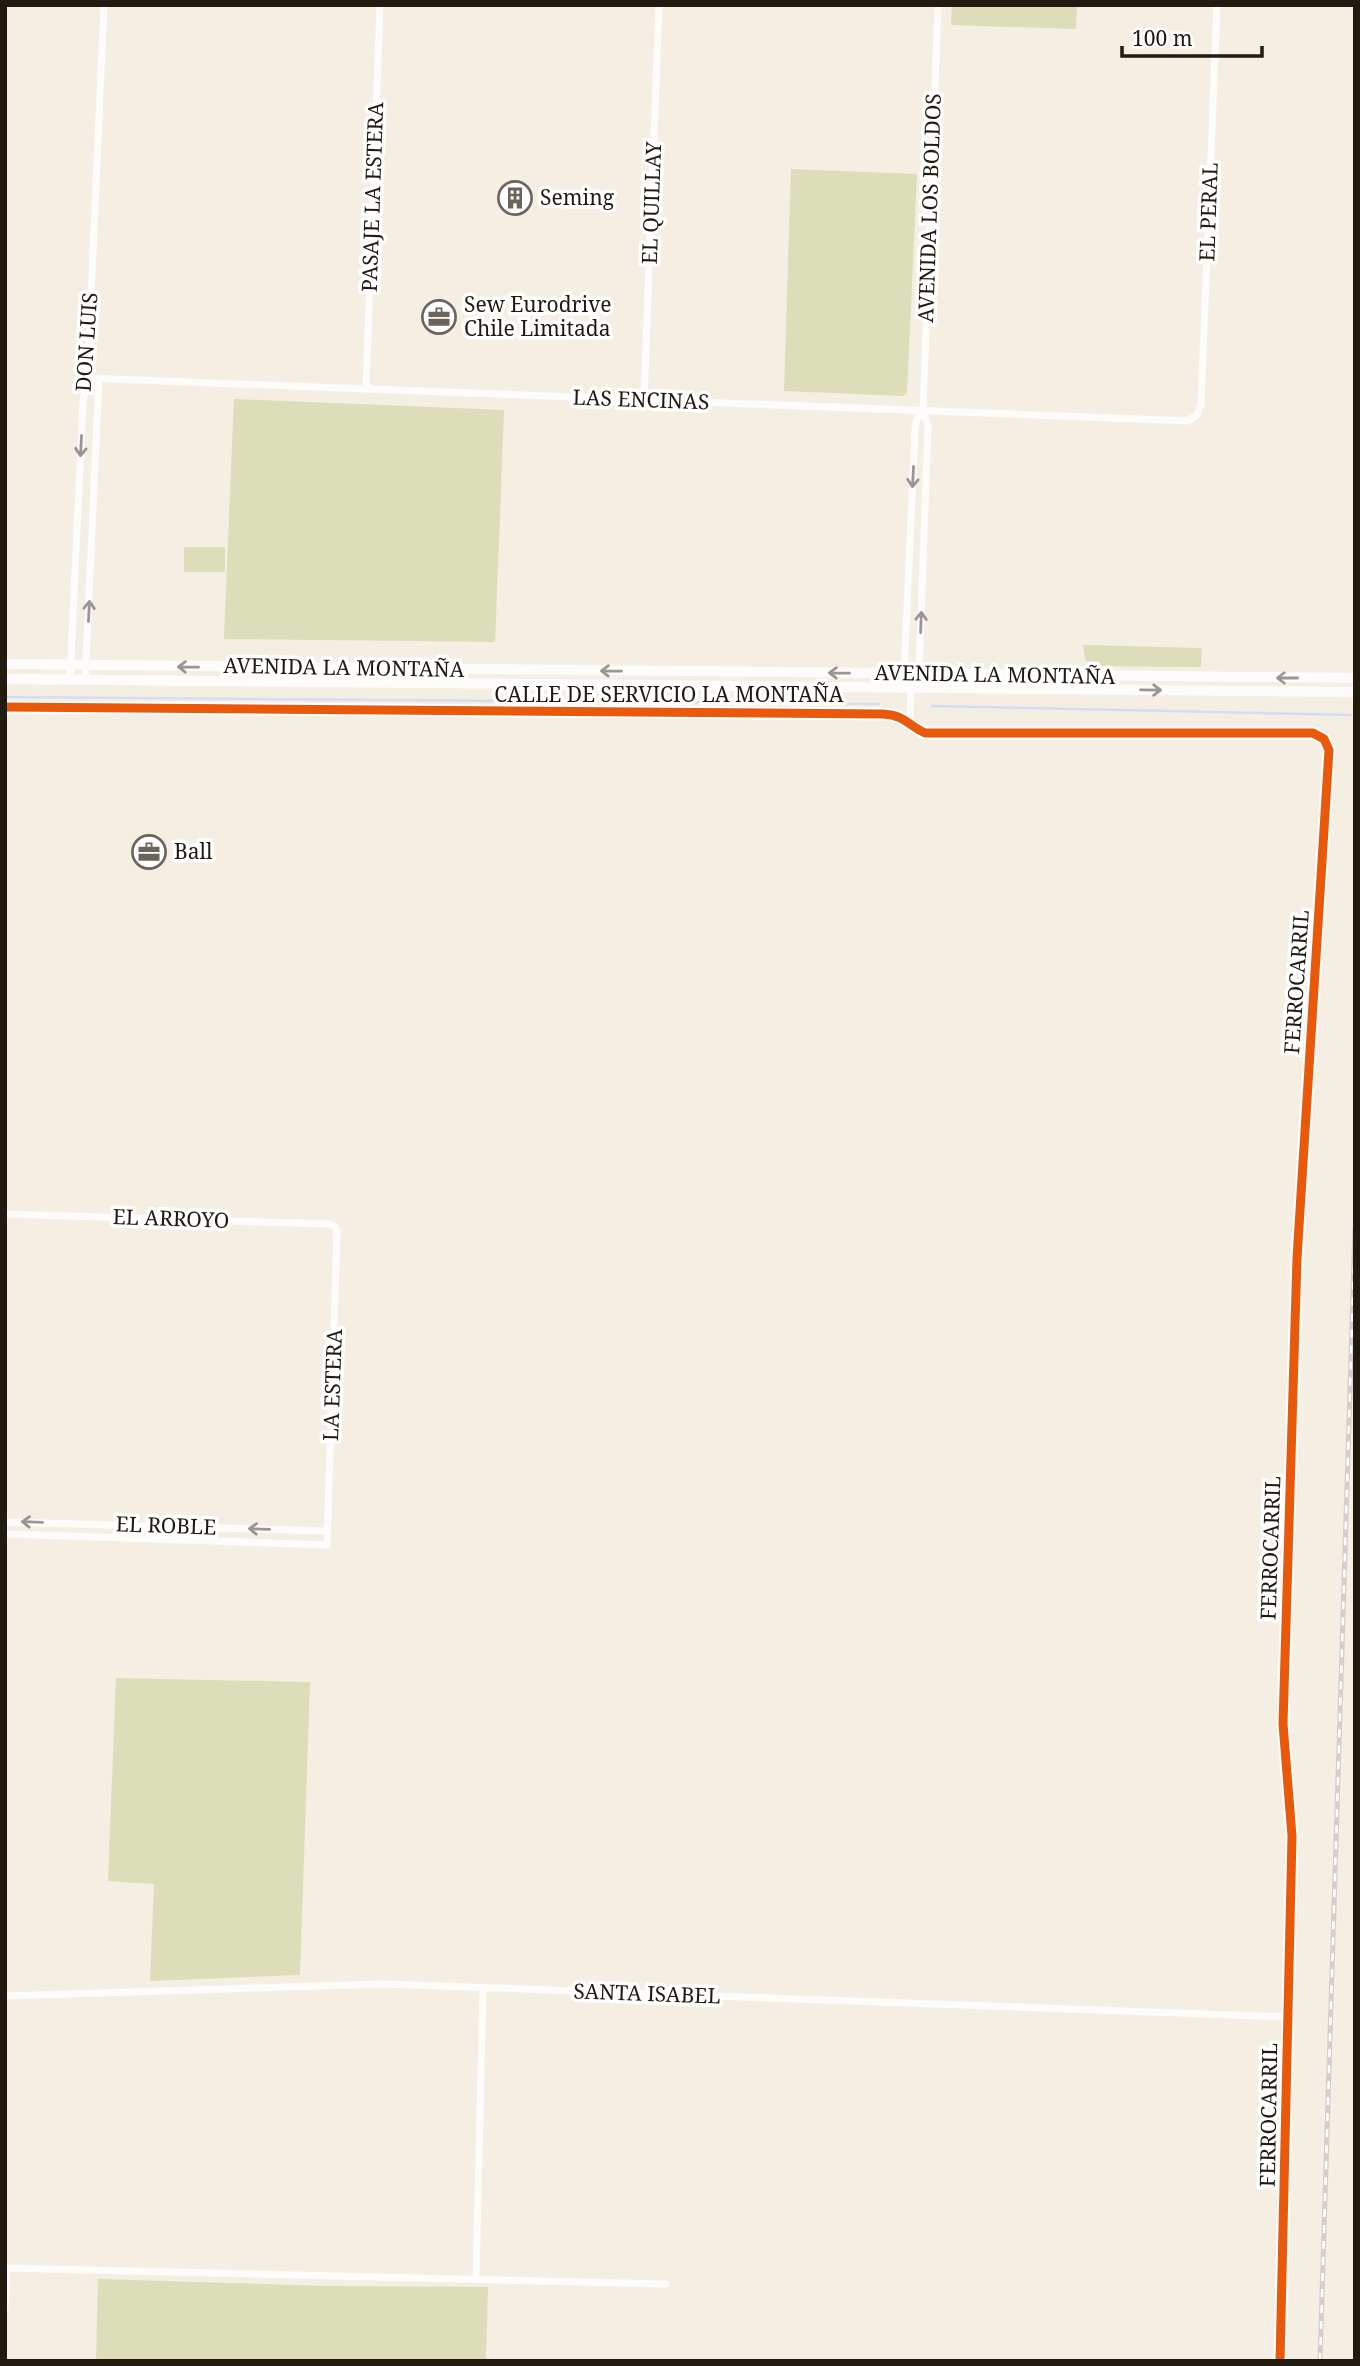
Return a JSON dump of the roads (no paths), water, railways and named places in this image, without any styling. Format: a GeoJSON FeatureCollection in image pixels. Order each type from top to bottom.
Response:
{"type":"FeatureCollection","features":[{"type":"Feature","properties":{"kind":"main road","name":"AVENIDA LA MONTAÑA"},"geometry":{"type":"LineString","coordinates":[[5,664],[1355,678]]}},
{"type":"Feature","properties":{"kind":"main road","name":"AVENIDA LA MONTAÑA"},"geometry":{"type":"LineString","coordinates":[[5,679],[1355,692]]}},
{"type":"Feature","properties":{"kind":"street","name":"DON LUIS"},"geometry":{"type":"LineString","coordinates":[[70,679],[104,5]]}},
{"type":"Feature","properties":{"kind":"street","name":"PASAJE LA ESTERA"},"geometry":{"type":"LineString","coordinates":[[366,389],[380,5]]}},
{"type":"Feature","properties":{"kind":"street","name":"EL QUILLAY"},"geometry":{"type":"LineString","coordinates":[[644,400],[659,5]]}},
{"type":"Feature","properties":{"kind":"street","name":"AVENIDA LOS BOLDOS"},"geometry":{"type":"LineString","coordinates":[[910,723],[911,688],[919,674],[928,426],[923,411],[938,5]]}},
{"type":"Feature","properties":{"kind":"street","name":"EL PERAL"},"geometry":{"type":"LineString","coordinates":[[1195,418],[1201,404],[1217,5]]}},
{"type":"Feature","properties":{"kind":"street","name":"LAS ENCINAS"},"geometry":{"type":"LineString","coordinates":[[86,378],[1185,421],[1195,418]]}},
{"type":"Feature","properties":{"kind":"street"},"geometry":{"type":"LineString","coordinates":[[85,680],[99,379]]}},
{"type":"Feature","properties":{"kind":"street","name":"AVENIDA LOS BOLDOS"},"geometry":{"type":"LineString","coordinates":[[911,688],[904,674],[915,429],[917,419],[923,411]]}},
{"type":"Feature","properties":{"kind":"street","name":"CALLE DE SERVICIO LA MONTAÑA"},"geometry":{"type":"LineString","coordinates":[[5,708],[883,714],[896,715],[925,733],[1313,733],[1324,739]]}},
{"type":"Feature","properties":{"kind":"street","name":"FERROCARRIL"},"geometry":{"type":"LineString","coordinates":[[1280,2361],[1292,1836],[1283,1724],[1297,1258],[1329,750],[1324,739]]}},
{"type":"Feature","properties":{"kind":"street","name":"EL ARROYO"},"geometry":{"type":"LineString","coordinates":[[5,1214],[316,1223],[335,1226]]}},
{"type":"Feature","properties":{"kind":"street","name":"LA ESTERA"},"geometry":{"type":"LineString","coordinates":[[327,1545],[336,1296],[335,1226]]}},
{"type":"Feature","properties":{"kind":"street","name":"EL ROBLE"},"geometry":{"type":"LineString","coordinates":[[5,1521],[328,1531]]}},
{"type":"Feature","properties":{"kind":"street","name":"EL ROBLE"},"geometry":{"type":"LineString","coordinates":[[5,1534],[327,1545]]}},
{"type":"Feature","properties":{"kind":"street","name":"SANTA ISABEL"},"geometry":{"type":"LineString","coordinates":[[5,1996],[384,1984],[1289,2017]]}},
{"type":"Feature","properties":{"kind":"street"},"geometry":{"type":"LineString","coordinates":[[476,2279],[483,1988]]}},
{"type":"Feature","properties":{"kind":"street"},"geometry":{"type":"LineString","coordinates":[[5,2308],[6,2268],[666,2284]]}},
{"type":"Feature","properties":{"kind":"waterway"},"geometry":{"type":"LineString","coordinates":[[5,697],[879,704]]}},
{"type":"Feature","properties":{"kind":"waterway"},"geometry":{"type":"LineString","coordinates":[[932,706],[1351,715]]}},
{"type":"Feature","properties":{"kind":"railway"},"geometry":{"type":"LineString","coordinates":[[1320,2361],[1355,1227]]}},
{"type":"Feature","properties":{"kind":"place","name":"Seming"},"geometry":{"type":"Point","coordinates":[515,198]}},
{"type":"Feature","properties":{"kind":"place","name":"Sew Eurodrive Chile Limitada"},"geometry":{"type":"Point","coordinates":[439,317]}},
{"type":"Feature","properties":{"kind":"place","name":"Ball"},"geometry":{"type":"Point","coordinates":[149,852]}}]}
